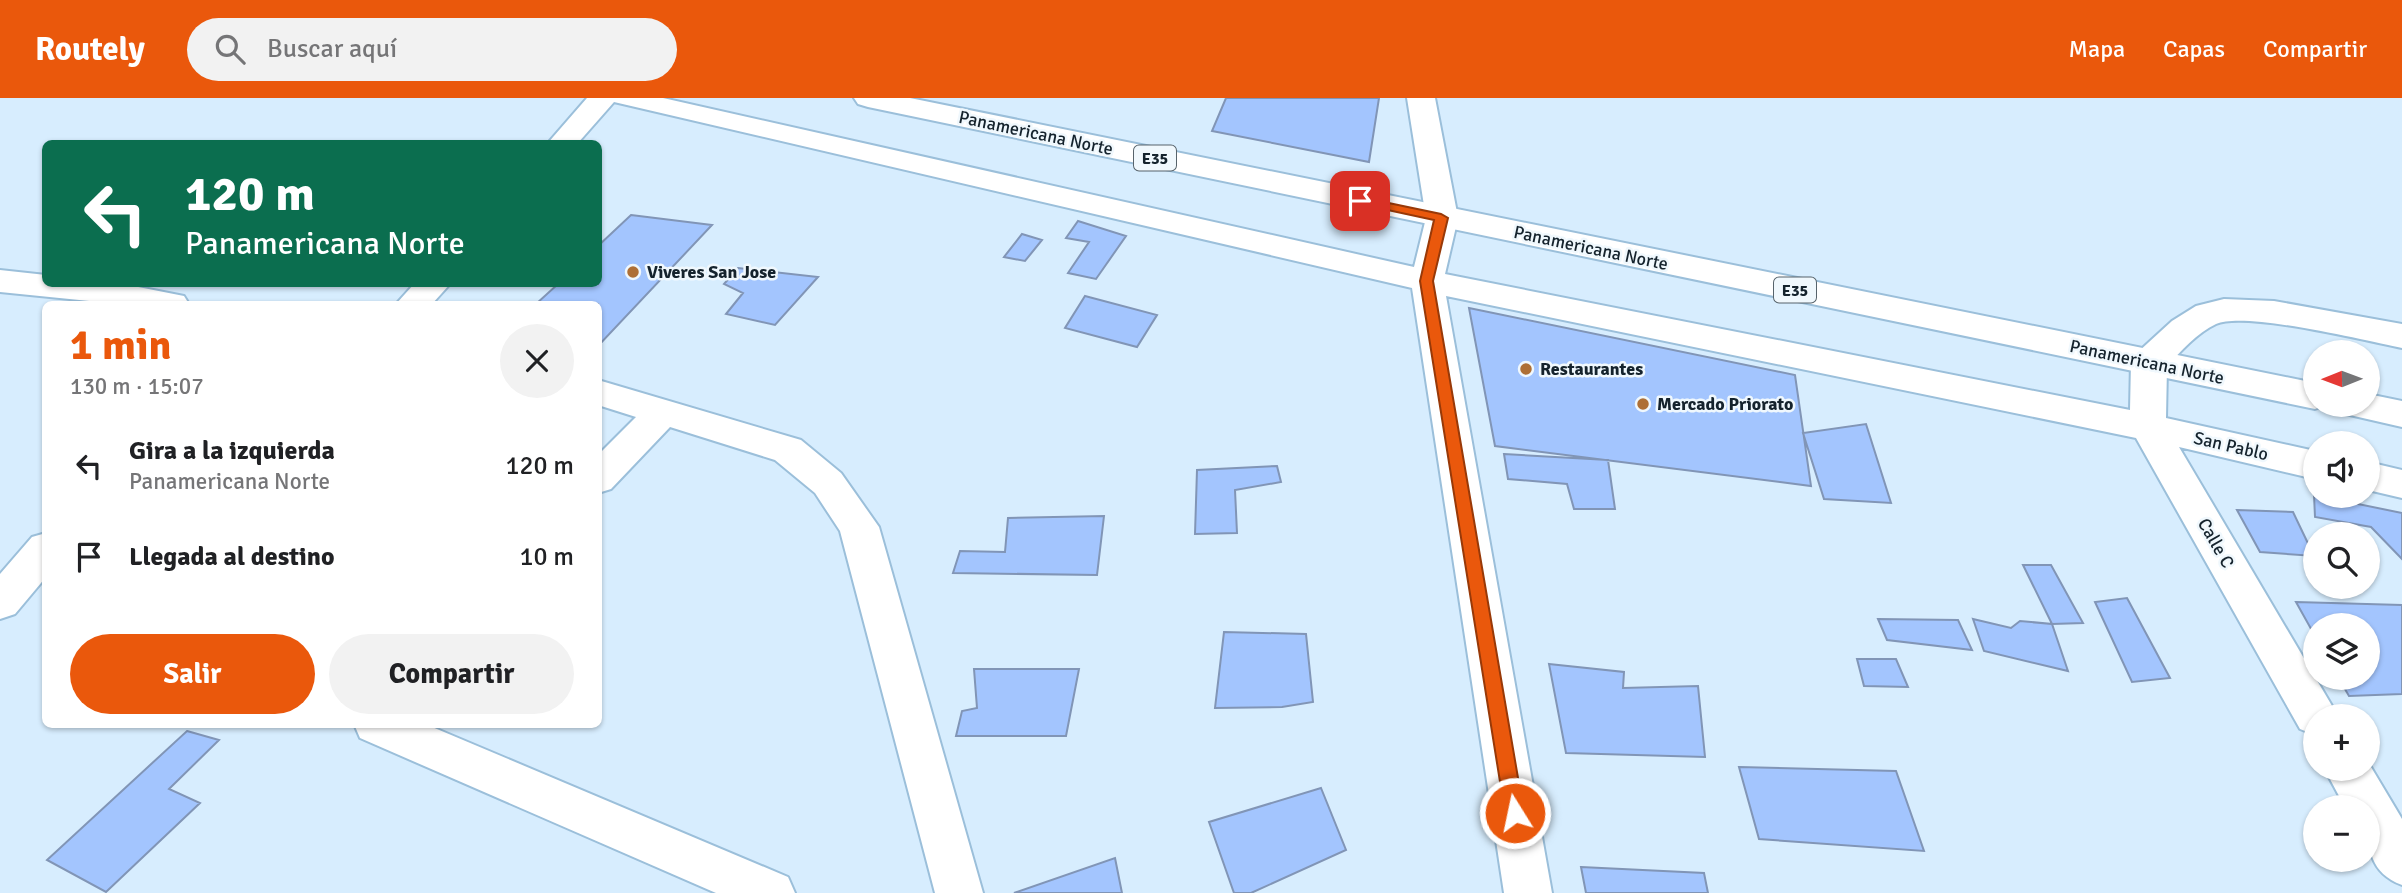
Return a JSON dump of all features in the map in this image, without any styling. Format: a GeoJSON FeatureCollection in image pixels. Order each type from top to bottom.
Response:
{"type":"FeatureCollection","features":[{"type":"Feature","properties":{"kind":"main road"},"geometry":{"type":"LineString","coordinates":[[565,140],[602,98]]}},
{"type":"Feature","properties":{"kind":"main road","name":"San Pablo"},"geometry":{"type":"LineString","coordinates":[[625,98],[1427,281],[2148,427],[2303,462]]}},
{"type":"Feature","properties":{"kind":"main road","name":"Panamericana Norte"},"geometry":{"type":"LineString","coordinates":[[868,98],[2303,394]]}},
{"type":"Feature","properties":{"kind":"main road"},"geometry":{"type":"LineString","coordinates":[[1421,98],[1441,218],[1427,281],[1528,893]]}},
{"type":"Feature","properties":{"kind":"main road"},"geometry":{"type":"LineString","coordinates":[[0,281],[42,285]]}},
{"type":"Feature","properties":{"kind":"main road"},"geometry":{"type":"LineString","coordinates":[[64,287],[106,291],[157,301]]}},
{"type":"Feature","properties":{"kind":"main road"},"geometry":{"type":"LineString","coordinates":[[416,301],[430,287]]}},
{"type":"Feature","properties":{"kind":"main road"},"geometry":{"type":"LineString","coordinates":[[2148,427],[2149,362],[2178,335],[2210,313],[2258,310],[2402,336]]}},
{"type":"Feature","properties":{"kind":"main road"},"geometry":{"type":"LineString","coordinates":[[602,393],[788,450],[828,484],[859,527],[959,893]]}},
{"type":"Feature","properties":{"kind":"main road"},"geometry":{"type":"LineString","coordinates":[[2380,409],[2402,414]]}},
{"type":"Feature","properties":{"kind":"main road"},"geometry":{"type":"LineString","coordinates":[[602,475],[663,412]]}},
{"type":"Feature","properties":{"kind":"main road","name":"Calle C"},"geometry":{"type":"LineString","coordinates":[[2148,427],[2309,704]]}},
{"type":"Feature","properties":{"kind":"main road"},"geometry":{"type":"LineString","coordinates":[[2380,479],[2402,484]]}},
{"type":"Feature","properties":{"kind":"main road"},"geometry":{"type":"LineString","coordinates":[[21,593],[42,555]]}},
{"type":"Feature","properties":{"kind":"main road"},"geometry":{"type":"LineString","coordinates":[[385,728],[771,893]]}},
{"type":"Feature","properties":{"kind":"main road"},"geometry":{"type":"LineString","coordinates":[[2355,781],[2402,863]]}},
{"type":"Feature","properties":{"kind":"building"},"geometry":{"type":"Polygon","coordinates":[[[1226,98],[1379,98],[1369,162],[1212,131],[1226,98]]]}},
{"type":"Feature","properties":{"kind":"building","name":"Viveres San Jose"},"geometry":{"type":"Polygon","coordinates":[[[631,215],[712,225],[602,342],[602,301],[539,301],[555,287],[602,287],[602,242],[631,215]]]}},
{"type":"Feature","properties":{"kind":"building"},"geometry":{"type":"Polygon","coordinates":[[[1078,221],[1126,236],[1096,279],[1068,273],[1089,242],[1066,238],[1078,221]]]}},
{"type":"Feature","properties":{"kind":"building"},"geometry":{"type":"Polygon","coordinates":[[[1022,234],[1042,240],[1025,261],[1004,257],[1022,234]]]}},
{"type":"Feature","properties":{"kind":"building"},"geometry":{"type":"Polygon","coordinates":[[[738,268],[818,277],[775,325],[726,314],[743,293],[724,284],[738,268]]]}},
{"type":"Feature","properties":{"kind":"building"},"geometry":{"type":"Polygon","coordinates":[[[1085,296],[1157,315],[1137,347],[1065,328],[1085,296]]]}},
{"type":"Feature","properties":{"kind":"building","name":"Mercado Priorato"},"geometry":{"type":"Polygon","coordinates":[[[1469,308],[1795,375],[1811,486],[1495,446],[1469,308]]]}},
{"type":"Feature","properties":{"kind":"building"},"geometry":{"type":"Polygon","coordinates":[[[1866,424],[1891,503],[1824,499],[1803,433],[1866,424]]]}},
{"type":"Feature","properties":{"kind":"building"},"geometry":{"type":"Polygon","coordinates":[[[1504,454],[1608,460],[1615,509],[1574,509],[1567,484],[1508,479],[1504,454]]]}},
{"type":"Feature","properties":{"kind":"building"},"geometry":{"type":"Polygon","coordinates":[[[1277,466],[1281,482],[1235,490],[1237,533],[1195,534],[1197,470],[1277,466]]]}},
{"type":"Feature","properties":{"kind":"building"},"geometry":{"type":"Polygon","coordinates":[[[2315,508],[2378,508],[2402,513],[2402,559],[2380,536],[2380,522],[2343,522],[2315,517],[2315,508]]]}},
{"type":"Feature","properties":{"kind":"building"},"geometry":{"type":"Polygon","coordinates":[[[2237,510],[2293,512],[2303,533],[2303,555],[2260,552],[2237,510]]]}},
{"type":"Feature","properties":{"kind":"building"},"geometry":{"type":"Polygon","coordinates":[[[1104,516],[1097,575],[953,573],[960,551],[1005,552],[1008,518],[1104,516]]]}},
{"type":"Feature","properties":{"kind":"building"},"geometry":{"type":"Polygon","coordinates":[[[2023,565],[2051,565],[2083,623],[2052,624],[2023,565]]]}},
{"type":"Feature","properties":{"kind":"building"},"geometry":{"type":"Polygon","coordinates":[[[2127,598],[2170,678],[2132,682],[2095,602],[2127,598]]]}},
{"type":"Feature","properties":{"kind":"building"},"geometry":{"type":"Polygon","coordinates":[[[2296,602],[2402,605],[2402,694],[2349,696],[2346,690],[2380,690],[2380,613],[2303,615],[2296,602]]]}},
{"type":"Feature","properties":{"kind":"building"},"geometry":{"type":"Polygon","coordinates":[[[1878,619],[1958,620],[1972,650],[1887,640],[1878,619]]]}},
{"type":"Feature","properties":{"kind":"building"},"geometry":{"type":"Polygon","coordinates":[[[1973,619],[2011,628],[2020,621],[2052,624],[2068,671],[1984,651],[1973,619]]]}},
{"type":"Feature","properties":{"kind":"building"},"geometry":{"type":"Polygon","coordinates":[[[1224,632],[1306,634],[1313,702],[1282,707],[1215,708],[1224,632]]]}},
{"type":"Feature","properties":{"kind":"building"},"geometry":{"type":"Polygon","coordinates":[[[1857,659],[1896,659],[1908,687],[1864,686],[1857,659]]]}},
{"type":"Feature","properties":{"kind":"building"},"geometry":{"type":"Polygon","coordinates":[[[1549,664],[1624,672],[1623,688],[1698,686],[1705,757],[1566,753],[1549,664]]]}},
{"type":"Feature","properties":{"kind":"building"},"geometry":{"type":"Polygon","coordinates":[[[974,669],[1079,669],[1066,736],[956,736],[962,711],[977,708],[974,669]]]}},
{"type":"Feature","properties":{"kind":"building"},"geometry":{"type":"Polygon","coordinates":[[[187,731],[219,740],[169,789],[200,803],[106,892],[47,860],[187,731]]]}},
{"type":"Feature","properties":{"kind":"building"},"geometry":{"type":"Polygon","coordinates":[[[1739,767],[1896,771],[1924,851],[1759,839],[1739,767]]]}},
{"type":"Feature","properties":{"kind":"building"},"geometry":{"type":"Polygon","coordinates":[[[1321,788],[1346,850],[1251,893],[1234,893],[1209,822],[1321,788]]]}},
{"type":"Feature","properties":{"kind":"building"},"geometry":{"type":"Polygon","coordinates":[[[1115,858],[1122,893],[1014,893],[1115,858]]]}},
{"type":"Feature","properties":{"kind":"building"},"geometry":{"type":"Polygon","coordinates":[[[1581,867],[1704,873],[1708,893],[1586,893],[1581,867]]]}},
{"type":"Feature","properties":{"kind":"place","name":"Viveres San Jose"},"geometry":{"type":"Point","coordinates":[633,272]}},
{"type":"Feature","properties":{"kind":"place","name":"Restaurantes"},"geometry":{"type":"Point","coordinates":[1526,369]}},
{"type":"Feature","properties":{"kind":"place","name":"Mercado Priorato"},"geometry":{"type":"Point","coordinates":[1643,404]}},
{"type":"Feature","properties":{"kind":"route"},"geometry":{"type":"LineString","coordinates":[[1360,201],[1441,218],[1427,281],[1515,813]]}}]}
